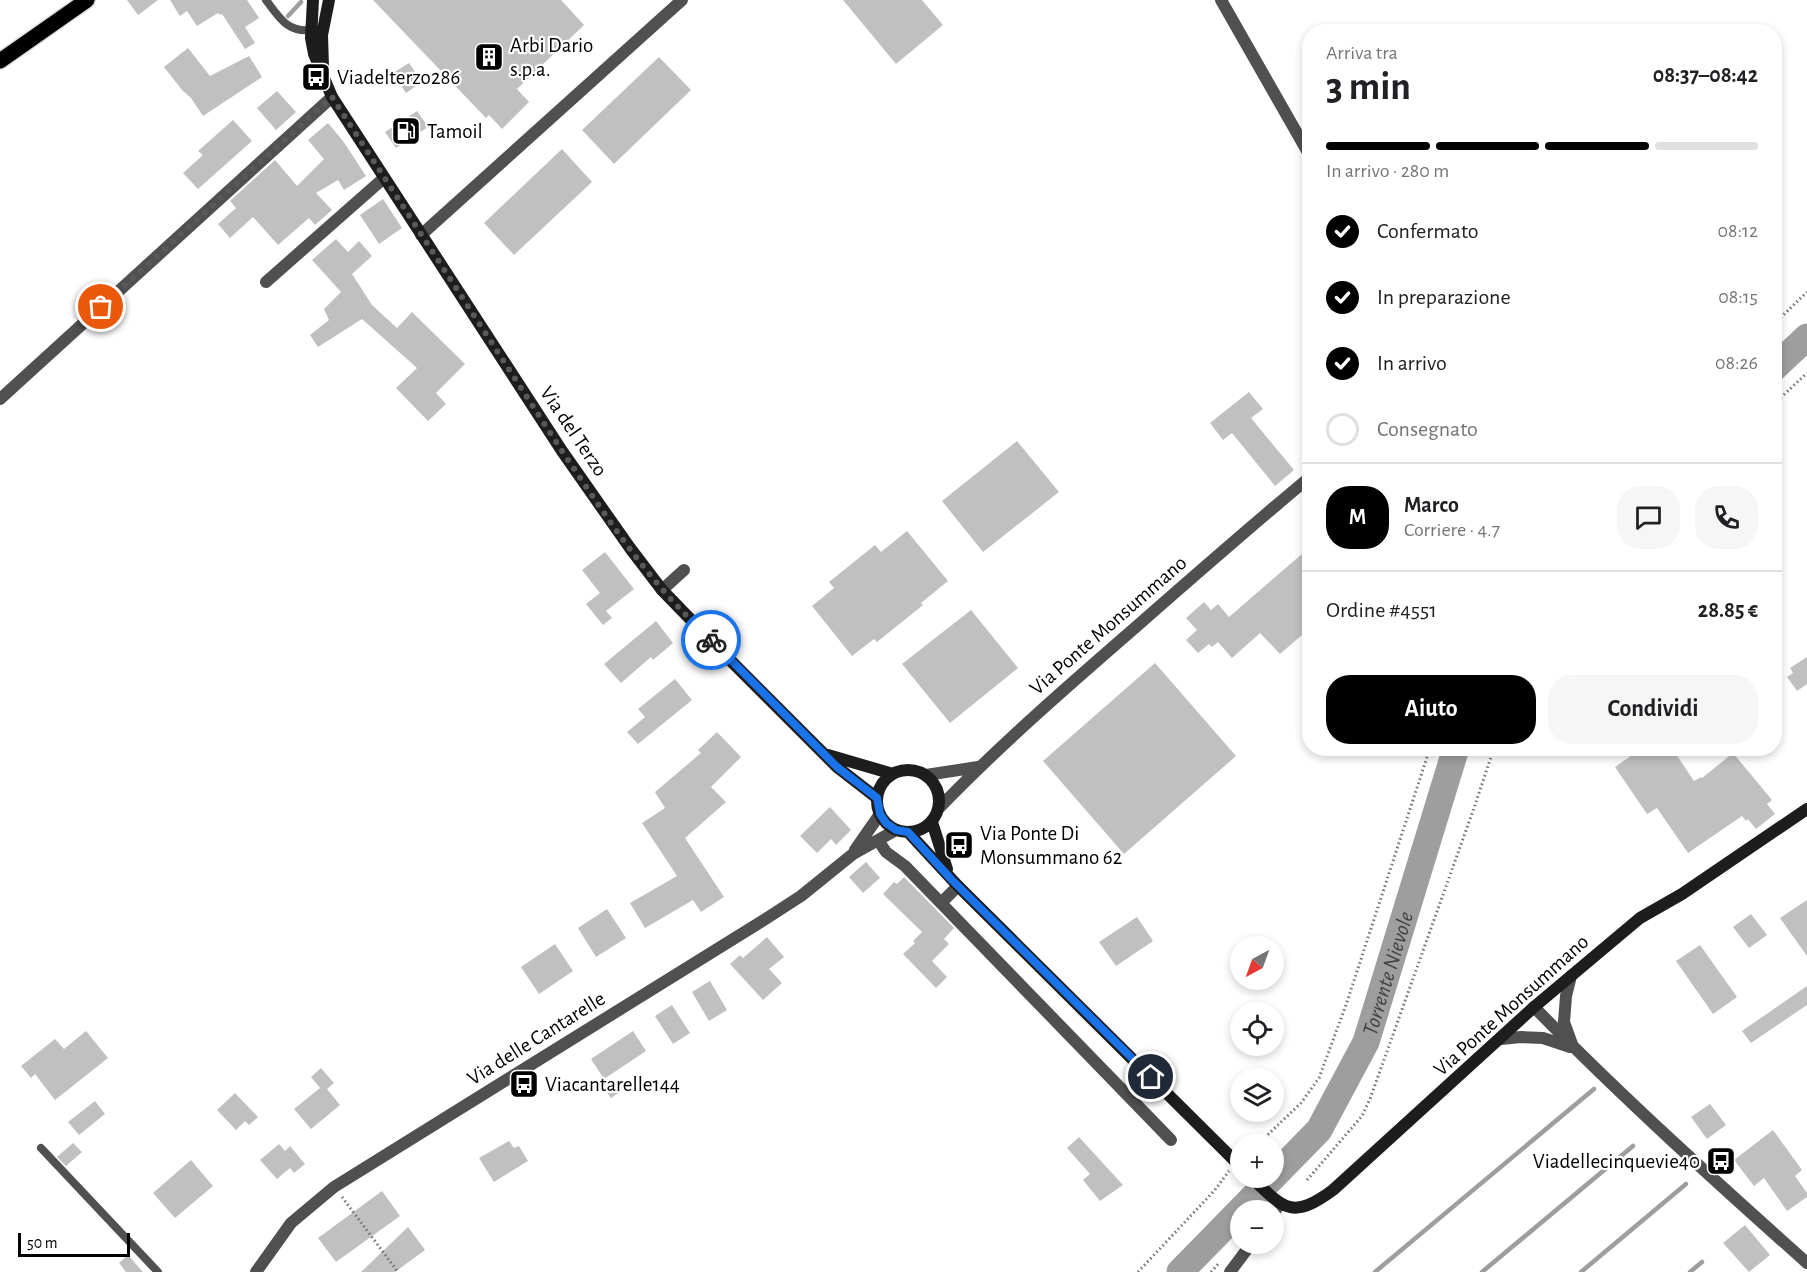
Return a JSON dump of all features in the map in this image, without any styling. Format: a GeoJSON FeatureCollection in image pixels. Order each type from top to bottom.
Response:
{"type":"FeatureCollection","features":[{"type":"Feature","properties":{"kind":"main road"},"geometry":{"type":"LineString","coordinates":[[0,61],[87,0]]}},
{"type":"Feature","properties":{"kind":"street","name":"Via del Terzo"},"geometry":{"type":"LineString","coordinates":[[313,0],[314,54],[332,97],[562,451],[630,549],[662,590],[844,773],[877,798]]}},
{"type":"Feature","properties":{"kind":"street"},"geometry":{"type":"LineString","coordinates":[[323,75],[322,35],[329,0]]}},
{"type":"Feature","properties":{"kind":"street"},"geometry":{"type":"LineString","coordinates":[[421,236],[682,0]]}},
{"type":"Feature","properties":{"kind":"street"},"geometry":{"type":"LineString","coordinates":[[1221,0],[1302,142]]}},
{"type":"Feature","properties":{"kind":"street"},"geometry":{"type":"LineString","coordinates":[[0,399],[332,97]]}},
{"type":"Feature","properties":{"kind":"street"},"geometry":{"type":"LineString","coordinates":[[266,282],[384,178]]}},
{"type":"Feature","properties":{"kind":"street","name":"Via Ponte Monsummano"},"geometry":{"type":"LineString","coordinates":[[939,808],[979,766],[1049,702],[1302,484]]}},
{"type":"Feature","properties":{"kind":"street"},"geometry":{"type":"LineString","coordinates":[[662,590],[684,570]]}},
{"type":"Feature","properties":{"kind":"street"},"geometry":{"type":"LineString","coordinates":[[825,754],[893,774],[912,770],[926,776],[936,786],[939,808],[932,822],[922,830],[902,831]]}},
{"type":"Feature","properties":{"kind":"street"},"geometry":{"type":"LineString","coordinates":[[926,776],[979,766]]}},
{"type":"Feature","properties":{"kind":"street"},"geometry":{"type":"LineString","coordinates":[[893,774],[884,782],[877,798],[880,814],[886,823],[902,831],[955,882],[1230,1156]]}},
{"type":"Feature","properties":{"kind":"street","name":"Via Ponte Monsummano"},"geometry":{"type":"LineString","coordinates":[[1284,1206],[1306,1206],[1333,1190],[1534,1007],[1640,918],[1682,894],[1807,809]]}},
{"type":"Feature","properties":{"kind":"street","name":"Via delle Cantarelle"},"geometry":{"type":"LineString","coordinates":[[853,854],[880,814]]}},
{"type":"Feature","properties":{"kind":"street"},"geometry":{"type":"LineString","coordinates":[[932,822],[943,861],[955,882]]}},
{"type":"Feature","properties":{"kind":"street","name":"Via delle Cantarelle"},"geometry":{"type":"LineString","coordinates":[[256,1272],[291,1223],[334,1187],[767,918],[801,896],[853,854],[878,840],[902,831]]}},
{"type":"Feature","properties":{"kind":"street"},"geometry":{"type":"LineString","coordinates":[[878,840],[886,852],[905,866],[1171,1140]]}},
{"type":"Feature","properties":{"kind":"street"},"geometry":{"type":"LineString","coordinates":[[941,903],[955,882]]}},
{"type":"Feature","properties":{"kind":"street"},"geometry":{"type":"LineString","coordinates":[[1571,976],[1566,996],[1564,1022],[1574,1048]]}},
{"type":"Feature","properties":{"kind":"street"},"geometry":{"type":"LineString","coordinates":[[1534,1007],[1574,1048],[1807,1263]]}},
{"type":"Feature","properties":{"kind":"street"},"geometry":{"type":"LineString","coordinates":[[1500,1039],[1543,1038],[1574,1048]]}},
{"type":"Feature","properties":{"kind":"street","name":"Via Ponte Monsummano"},"geometry":{"type":"LineString","coordinates":[[1261,1188],[1271,1200]]}},
{"type":"Feature","properties":{"kind":"street"},"geometry":{"type":"LineString","coordinates":[[1230,1272],[1244,1254]]}},
{"type":"Feature","properties":{"kind":"lane"},"geometry":{"type":"LineString","coordinates":[[266,0],[280,19],[291,28],[312,30]]}},
{"type":"Feature","properties":{"kind":"lane"},"geometry":{"type":"LineString","coordinates":[[41,1148],[158,1272]]}},
{"type":"Feature","properties":{"kind":"path"},"geometry":{"type":"LineString","coordinates":[[1782,316],[1807,292]]}},
{"type":"Feature","properties":{"kind":"path"},"geometry":{"type":"LineString","coordinates":[[1782,396],[1807,373]]}},
{"type":"Feature","properties":{"kind":"path"},"geometry":{"type":"LineString","coordinates":[[1269,1134],[1302,1103],[1319,1078],[1346,1005],[1427,756]]}},
{"type":"Feature","properties":{"kind":"path"},"geometry":{"type":"LineString","coordinates":[[1307,1180],[1362,1116],[1370,1099],[1491,756]]}},
{"type":"Feature","properties":{"kind":"path"},"geometry":{"type":"LineString","coordinates":[[1138,1272],[1230,1173]]}},
{"type":"Feature","properties":{"kind":"path"},"geometry":{"type":"LineString","coordinates":[[334,1187],[398,1272]]}},
{"type":"Feature","properties":{"kind":"building"},"geometry":{"type":"Polygon","coordinates":[[[127,0],[158,0],[138,15],[127,0]]]}},
{"type":"Feature","properties":{"kind":"building"},"geometry":{"type":"Polygon","coordinates":[[[170,0],[247,0],[259,18],[245,27],[255,43],[245,49],[222,14],[218,13],[197,26],[187,11],[180,16],[170,0]]]}},
{"type":"Feature","properties":{"kind":"building","name":"Arbi Dario s.p.a."},"geometry":{"type":"Polygon","coordinates":[[[373,0],[561,0],[584,25],[517,89],[529,102],[502,129],[489,115],[486,118],[373,0]]]}},
{"type":"Feature","properties":{"kind":"building"},"geometry":{"type":"Polygon","coordinates":[[[843,0],[922,0],[943,25],[896,64],[843,0]]]}},
{"type":"Feature","properties":{"kind":"building"},"geometry":{"type":"Polygon","coordinates":[[[188,48],[210,76],[249,56],[262,77],[203,116],[191,98],[164,67],[188,48]]]}},
{"type":"Feature","properties":{"kind":"building"},"geometry":{"type":"Polygon","coordinates":[[[659,57],[691,90],[614,164],[582,130],[659,57]]]}},
{"type":"Feature","properties":{"kind":"building"},"geometry":{"type":"Polygon","coordinates":[[[409,63],[422,82],[406,93],[393,73],[409,63]]]}},
{"type":"Feature","properties":{"kind":"building"},"geometry":{"type":"Polygon","coordinates":[[[277,91],[296,112],[276,130],[257,108],[277,91]]]}},
{"type":"Feature","properties":{"kind":"building"},"geometry":{"type":"Polygon","coordinates":[[[417,111],[428,127],[396,148],[385,132],[417,111]]]}},
{"type":"Feature","properties":{"kind":"building"},"geometry":{"type":"Polygon","coordinates":[[[233,120],[252,141],[198,189],[183,173],[203,155],[198,151],[233,120]]]}},
{"type":"Feature","properties":{"kind":"building"},"geometry":{"type":"Polygon","coordinates":[[[328,123],[366,176],[344,190],[338,180],[316,193],[332,210],[315,225],[309,218],[278,245],[253,217],[230,238],[218,224],[236,208],[230,201],[275,160],[297,186],[324,159],[308,140],[328,123]]]}},
{"type":"Feature","properties":{"kind":"building"},"geometry":{"type":"Polygon","coordinates":[[[562,149],[592,182],[514,255],[484,223],[562,149]]]}},
{"type":"Feature","properties":{"kind":"building"},"geometry":{"type":"Polygon","coordinates":[[[383,199],[402,228],[379,244],[360,215],[383,199]]]}},
{"type":"Feature","properties":{"kind":"building"},"geometry":{"type":"Polygon","coordinates":[[[336,239],[348,252],[359,241],[372,256],[352,274],[372,305],[397,328],[412,312],[465,364],[436,393],[446,404],[428,421],[396,388],[417,368],[362,319],[318,347],[310,335],[329,320],[324,309],[341,292],[312,260],[336,239]]]}},
{"type":"Feature","properties":{"kind":"building"},"geometry":{"type":"Polygon","coordinates":[[[1249,392],[1263,409],[1251,418],[1294,470],[1275,486],[1232,433],[1223,440],[1210,423],[1249,392]]]}},
{"type":"Feature","properties":{"kind":"building"},"geometry":{"type":"Polygon","coordinates":[[[1017,441],[1059,492],[983,552],[942,501],[1017,441]]]}},
{"type":"Feature","properties":{"kind":"building"},"geometry":{"type":"Polygon","coordinates":[[[907,531],[948,581],[921,603],[923,605],[877,642],[874,639],[852,656],[812,606],[834,588],[829,582],[875,545],[881,552],[907,531]]]}},
{"type":"Feature","properties":{"kind":"building"},"geometry":{"type":"Polygon","coordinates":[[[605,552],[634,589],[606,611],[612,618],[603,625],[586,604],[600,593],[582,570],[605,552]]]}},
{"type":"Feature","properties":{"kind":"building"},"geometry":{"type":"Polygon","coordinates":[[[1302,554],[1302,635],[1280,654],[1260,633],[1232,658],[1218,642],[1212,647],[1209,644],[1198,653],[1186,640],[1197,630],[1186,618],[1204,602],[1211,610],[1218,604],[1229,617],[1302,554]]]}},
{"type":"Feature","properties":{"kind":"building"},"geometry":{"type":"Polygon","coordinates":[[[971,610],[1018,668],[950,723],[902,664],[971,610]]]}},
{"type":"Feature","properties":{"kind":"building"},"geometry":{"type":"Polygon","coordinates":[[[656,621],[673,643],[653,660],[651,657],[621,683],[604,664],[656,621]]]}},
{"type":"Feature","properties":{"kind":"building"},"geometry":{"type":"Polygon","coordinates":[[[1807,657],[1807,684],[1797,691],[1787,677],[1793,673],[1790,668],[1807,657]]]}},
{"type":"Feature","properties":{"kind":"building"},"geometry":{"type":"Polygon","coordinates":[[[1155,663],[1236,756],[1124,854],[1043,761],[1155,663]]]}},
{"type":"Feature","properties":{"kind":"building"},"geometry":{"type":"Polygon","coordinates":[[[675,679],[692,700],[638,744],[627,732],[645,717],[638,709],[675,679]]]}},
{"type":"Feature","properties":{"kind":"building"},"geometry":{"type":"Polygon","coordinates":[[[717,732],[741,757],[711,787],[726,802],[685,838],[724,897],[701,912],[693,900],[645,928],[630,903],[677,876],[642,823],[665,808],[655,792],[701,753],[698,750],[717,732]]]}},
{"type":"Feature","properties":{"kind":"building"},"geometry":{"type":"Polygon","coordinates":[[[1631,756],[1677,756],[1694,781],[1702,778],[1729,756],[1735,756],[1772,800],[1767,804],[1775,814],[1756,829],[1748,819],[1746,821],[1742,816],[1688,853],[1657,808],[1647,814],[1615,767],[1631,756]]]}},
{"type":"Feature","properties":{"kind":"building"},"geometry":{"type":"Polygon","coordinates":[[[830,807],[851,830],[836,845],[831,839],[817,853],[800,836],[830,807]]]}},
{"type":"Feature","properties":{"kind":"building"},"geometry":{"type":"Polygon","coordinates":[[[866,862],[880,878],[863,893],[849,877],[866,862]]]}},
{"type":"Feature","properties":{"kind":"building"},"geometry":{"type":"Polygon","coordinates":[[[904,877],[954,928],[944,939],[949,944],[932,961],[947,977],[936,988],[903,954],[915,943],[913,941],[922,932],[883,894],[894,882],[897,884],[904,877]]]}},
{"type":"Feature","properties":{"kind":"building"},"geometry":{"type":"Polygon","coordinates":[[[1807,900],[1807,956],[1780,918],[1807,900]]]}},
{"type":"Feature","properties":{"kind":"building"},"geometry":{"type":"Polygon","coordinates":[[[607,909],[626,938],[596,957],[578,928],[607,909]]]}},
{"type":"Feature","properties":{"kind":"building"},"geometry":{"type":"Polygon","coordinates":[[[1751,914],[1767,935],[1749,948],[1733,927],[1751,914]]]}},
{"type":"Feature","properties":{"kind":"building"},"geometry":{"type":"Polygon","coordinates":[[[1137,917],[1153,941],[1116,966],[1099,942],[1137,917]]]}},
{"type":"Feature","properties":{"kind":"building"},"geometry":{"type":"Polygon","coordinates":[[[767,937],[784,957],[769,969],[782,983],[763,1000],[730,964],[740,955],[743,958],[767,937]]]}},
{"type":"Feature","properties":{"kind":"building"},"geometry":{"type":"Polygon","coordinates":[[[555,944],[573,971],[539,994],[521,967],[555,944]]]}},
{"type":"Feature","properties":{"kind":"building"},"geometry":{"type":"Polygon","coordinates":[[[1700,945],[1737,997],[1713,1014],[1676,961],[1700,945]]]}},
{"type":"Feature","properties":{"kind":"building"},"geometry":{"type":"Polygon","coordinates":[[[710,981],[727,1010],[709,1021],[692,992],[710,981]]]}},
{"type":"Feature","properties":{"kind":"building"},"geometry":{"type":"Polygon","coordinates":[[[1807,986],[1807,1005],[1751,1043],[1742,1031],[1807,986]]]}},
{"type":"Feature","properties":{"kind":"building"},"geometry":{"type":"Polygon","coordinates":[[[672,1005],[690,1033],[673,1044],[655,1016],[672,1005]]]}},
{"type":"Feature","properties":{"kind":"building"},"geometry":{"type":"Polygon","coordinates":[[[86,1031],[108,1058],[55,1100],[35,1074],[31,1078],[21,1066],[55,1039],[64,1049],[86,1031]]]}},
{"type":"Feature","properties":{"kind":"building"},"geometry":{"type":"Polygon","coordinates":[[[633,1031],[646,1051],[604,1079],[591,1059],[633,1031]]]}},
{"type":"Feature","properties":{"kind":"building"},"geometry":{"type":"Polygon","coordinates":[[[321,1068],[334,1083],[327,1089],[340,1105],[311,1129],[294,1109],[320,1088],[311,1077],[321,1068]]]}},
{"type":"Feature","properties":{"kind":"building"},"geometry":{"type":"Polygon","coordinates":[[[614,1082],[620,1092],[611,1098],[604,1088],[614,1082]]]}},
{"type":"Feature","properties":{"kind":"building"},"geometry":{"type":"Polygon","coordinates":[[[235,1093],[258,1117],[249,1125],[245,1121],[236,1130],[217,1110],[235,1093]]]}},
{"type":"Feature","properties":{"kind":"building"},"geometry":{"type":"Polygon","coordinates":[[[95,1101],[105,1114],[79,1135],[68,1122],[95,1101]]]}},
{"type":"Feature","properties":{"kind":"building"},"geometry":{"type":"Polygon","coordinates":[[[1710,1104],[1726,1125],[1707,1139],[1691,1117],[1710,1104]]]}},
{"type":"Feature","properties":{"kind":"building"},"geometry":{"type":"Polygon","coordinates":[[[1773,1130],[1802,1170],[1795,1176],[1807,1193],[1807,1197],[1787,1211],[1764,1178],[1754,1186],[1734,1160],[1773,1130]]]}},
{"type":"Feature","properties":{"kind":"building"},"geometry":{"type":"Polygon","coordinates":[[[1079,1137],[1123,1185],[1100,1201],[1083,1180],[1090,1174],[1067,1148],[1079,1137]]]}},
{"type":"Feature","properties":{"kind":"building"},"geometry":{"type":"Polygon","coordinates":[[[509,1141],[514,1148],[519,1146],[528,1161],[494,1182],[479,1158],[509,1141]]]}},
{"type":"Feature","properties":{"kind":"building"},"geometry":{"type":"Polygon","coordinates":[[[73,1143],[82,1152],[66,1166],[57,1157],[73,1143]]]}},
{"type":"Feature","properties":{"kind":"building"},"geometry":{"type":"Polygon","coordinates":[[[279,1144],[285,1151],[290,1146],[305,1164],[294,1173],[290,1168],[277,1179],[260,1160],[279,1144]]]}},
{"type":"Feature","properties":{"kind":"building"},"geometry":{"type":"Polygon","coordinates":[[[191,1160],[213,1186],[175,1218],[153,1193],[191,1160]]]}},
{"type":"Feature","properties":{"kind":"building"},"geometry":{"type":"Polygon","coordinates":[[[382,1191],[400,1216],[336,1262],[318,1238],[382,1191]]]}},
{"type":"Feature","properties":{"kind":"building"},"geometry":{"type":"Polygon","coordinates":[[[1745,1225],[1770,1255],[1749,1272],[1723,1243],[1745,1225]]]}},
{"type":"Feature","properties":{"kind":"building"},"geometry":{"type":"Polygon","coordinates":[[[408,1227],[425,1250],[395,1272],[361,1272],[408,1227]]]}},
{"type":"Feature","properties":{"kind":"building"},"geometry":{"type":"Polygon","coordinates":[[[128,1255],[143,1272],[126,1272],[119,1263],[128,1255]]]}},
{"type":"Feature","properties":{"kind":"waterway"},"geometry":{"type":"LineString","coordinates":[[288,16],[301,2]]}},
{"type":"Feature","properties":{"kind":"waterway","name":"Torrente Nievole"},"geometry":{"type":"LineString","coordinates":[[1782,360],[1807,337]]}},
{"type":"Feature","properties":{"kind":"waterway","name":"Torrente Nievole"},"geometry":{"type":"LineString","coordinates":[[1284,1166],[1319,1130],[1366,1042],[1454,756]]}},
{"type":"Feature","properties":{"kind":"waterway"},"geometry":{"type":"LineString","coordinates":[[1375,1272],[1594,1089]]}},
{"type":"Feature","properties":{"kind":"waterway"},"geometry":{"type":"LineString","coordinates":[[1482,1272],[1633,1146]]}},
{"type":"Feature","properties":{"kind":"waterway"},"geometry":{"type":"LineString","coordinates":[[1581,1272],[1686,1184]]}},
{"type":"Feature","properties":{"kind":"waterway","name":"Torrente Nievole"},"geometry":{"type":"LineString","coordinates":[[1180,1272],[1262,1188]]}},
{"type":"Feature","properties":{"kind":"waterway"},"geometry":{"type":"LineString","coordinates":[[1690,1272],[1702,1262]]}},
{"type":"Feature","properties":{"kind":"way so far"},"geometry":{"type":"LineString","coordinates":[[101,307],[332,97],[598,504],[662,590],[711,640]]}},
{"type":"Feature","properties":{"kind":"place","name":"Arbi Dario s.p.a."},"geometry":{"type":"Point","coordinates":[489,57]}},
{"type":"Feature","properties":{"kind":"place","name":"Viadelterzo286"},"geometry":{"type":"Point","coordinates":[316,77]}},
{"type":"Feature","properties":{"kind":"place","name":"Tamoil"},"geometry":{"type":"Point","coordinates":[406,131]}},
{"type":"Feature","properties":{"kind":"place","name":"Via Ponte Di Monsummano 62"},"geometry":{"type":"Point","coordinates":[959,845]}},
{"type":"Feature","properties":{"kind":"place","name":"Viacantarelle144"},"geometry":{"type":"Point","coordinates":[524,1084]}},
{"type":"Feature","properties":{"kind":"place","name":"Viadellecinquevie40"},"geometry":{"type":"Point","coordinates":[1721,1161]}},
{"type":"Feature","properties":{"kind":"route"},"geometry":{"type":"LineString","coordinates":[[711,640],[837,767],[877,798],[880,814],[890,827],[908,832],[951,879],[1151,1077]]}}]}
